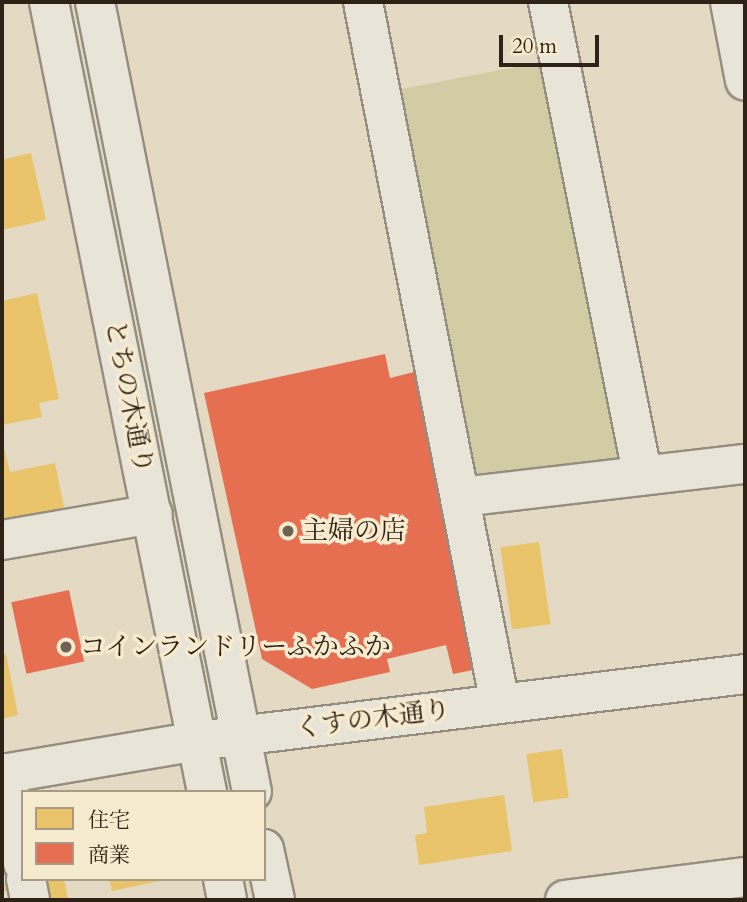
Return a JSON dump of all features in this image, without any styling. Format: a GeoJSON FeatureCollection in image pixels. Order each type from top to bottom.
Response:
{"type":"FeatureCollection","features":[{"type":"Feature","properties":{"kind":"street","name":"とちの木通り"},"geometry":{"type":"LineString","coordinates":[[49,2],[207,790]]}},
{"type":"Feature","properties":{"kind":"street","name":"とちの木通り"},"geometry":{"type":"LineString","coordinates":[[95,2],[252,790]]}},
{"type":"Feature","properties":{"kind":"street"},"geometry":{"type":"LineString","coordinates":[[363,2],[462,497],[500,704]]}},
{"type":"Feature","properties":{"kind":"street"},"geometry":{"type":"LineString","coordinates":[[548,2],[643,476]]}},
{"type":"Feature","properties":{"kind":"street"},"geometry":{"type":"LineString","coordinates":[[730,2],[745,81]]}},
{"type":"Feature","properties":{"kind":"street"},"geometry":{"type":"LineString","coordinates":[[462,497],[745,464]]}},
{"type":"Feature","properties":{"kind":"street"},"geometry":{"type":"LineString","coordinates":[[2,540],[153,514]]}},
{"type":"Feature","properties":{"kind":"street","name":"くすの木通り"},"geometry":{"type":"LineString","coordinates":[[3,773],[198,740],[745,674]]}},
{"type":"Feature","properties":{"kind":"street"},"geometry":{"type":"LineString","coordinates":[[3,773],[21,854]]}},
{"type":"Feature","properties":{"kind":"street"},"geometry":{"type":"LineString","coordinates":[[266,858],[275,900]]}},
{"type":"Feature","properties":{"kind":"street"},"geometry":{"type":"LineString","coordinates":[[565,900],[745,877]]}},
{"type":"Feature","properties":{"kind":"street"},"geometry":{"type":"LineString","coordinates":[[26,881],[30,900]]}},
{"type":"Feature","properties":{"kind":"street"},"geometry":{"type":"LineString","coordinates":[[223,881],[227,900]]}},
{"type":"Feature","properties":{"kind":"shaded area"},"geometry":{"type":"Polygon","coordinates":[[[541,62],[619,463],[470,492],[392,91],[541,62]]]}},
{"type":"Feature","properties":{"kind":"building: 住宅"},"geometry":{"type":"Polygon","coordinates":[[[31,153],[46,220],[2,230],[2,160],[31,153]]]}},
{"type":"Feature","properties":{"kind":"building: 住宅"},"geometry":{"type":"Polygon","coordinates":[[[37,293],[59,399],[39,403],[42,417],[2,425],[2,301],[37,293]]]}},
{"type":"Feature","properties":{"kind":"building: 住宅"},"geometry":{"type":"Polygon","coordinates":[[[2,440],[10,472],[55,463],[65,512],[2,526],[2,440]]]}},
{"type":"Feature","properties":{"kind":"building: 住宅"},"geometry":{"type":"Polygon","coordinates":[[[539,542],[551,624],[512,630],[500,547],[539,542]]]}},
{"type":"Feature","properties":{"kind":"building: 住宅"},"geometry":{"type":"Polygon","coordinates":[[[6,654],[18,715],[2,719],[2,655],[6,654]]]}},
{"type":"Feature","properties":{"kind":"building: 住宅"},"geometry":{"type":"Polygon","coordinates":[[[562,749],[569,798],[533,803],[526,754],[562,749]]]}},
{"type":"Feature","properties":{"kind":"building: 住宅"},"geometry":{"type":"Polygon","coordinates":[[[504,795],[512,851],[419,865],[415,835],[427,833],[424,807],[504,795]]]}},
{"type":"Feature","properties":{"kind":"building: 住宅"},"geometry":{"type":"Polygon","coordinates":[[[2,874],[6,891],[2,892],[2,874]]]}},
{"type":"Feature","properties":{"kind":"building: 住宅"},"geometry":{"type":"Polygon","coordinates":[[[34,881],[64,881],[68,899],[39,900],[34,881]]]}},
{"type":"Feature","properties":{"kind":"building: 住宅"},"geometry":{"type":"Polygon","coordinates":[[[110,881],[159,881],[112,891],[110,881]]]}},
{"type":"Feature","properties":{"kind":"building: 商業"},"geometry":{"type":"Polygon","coordinates":[[[385,354],[390,378],[414,372],[478,669],[453,674],[446,645],[387,659],[390,672],[312,689],[262,659],[204,393],[385,354]]]}},
{"type":"Feature","properties":{"kind":"building: 商業"},"geometry":{"type":"Polygon","coordinates":[[[69,590],[84,661],[26,674],[11,602],[69,590]]]}},
{"type":"Feature","properties":{"kind":"place","name":"主婦の店"},"geometry":{"type":"Point","coordinates":[288,531]}},
{"type":"Feature","properties":{"kind":"place","name":"コインランドリーふかふか"},"geometry":{"type":"Point","coordinates":[66,647]}}]}
